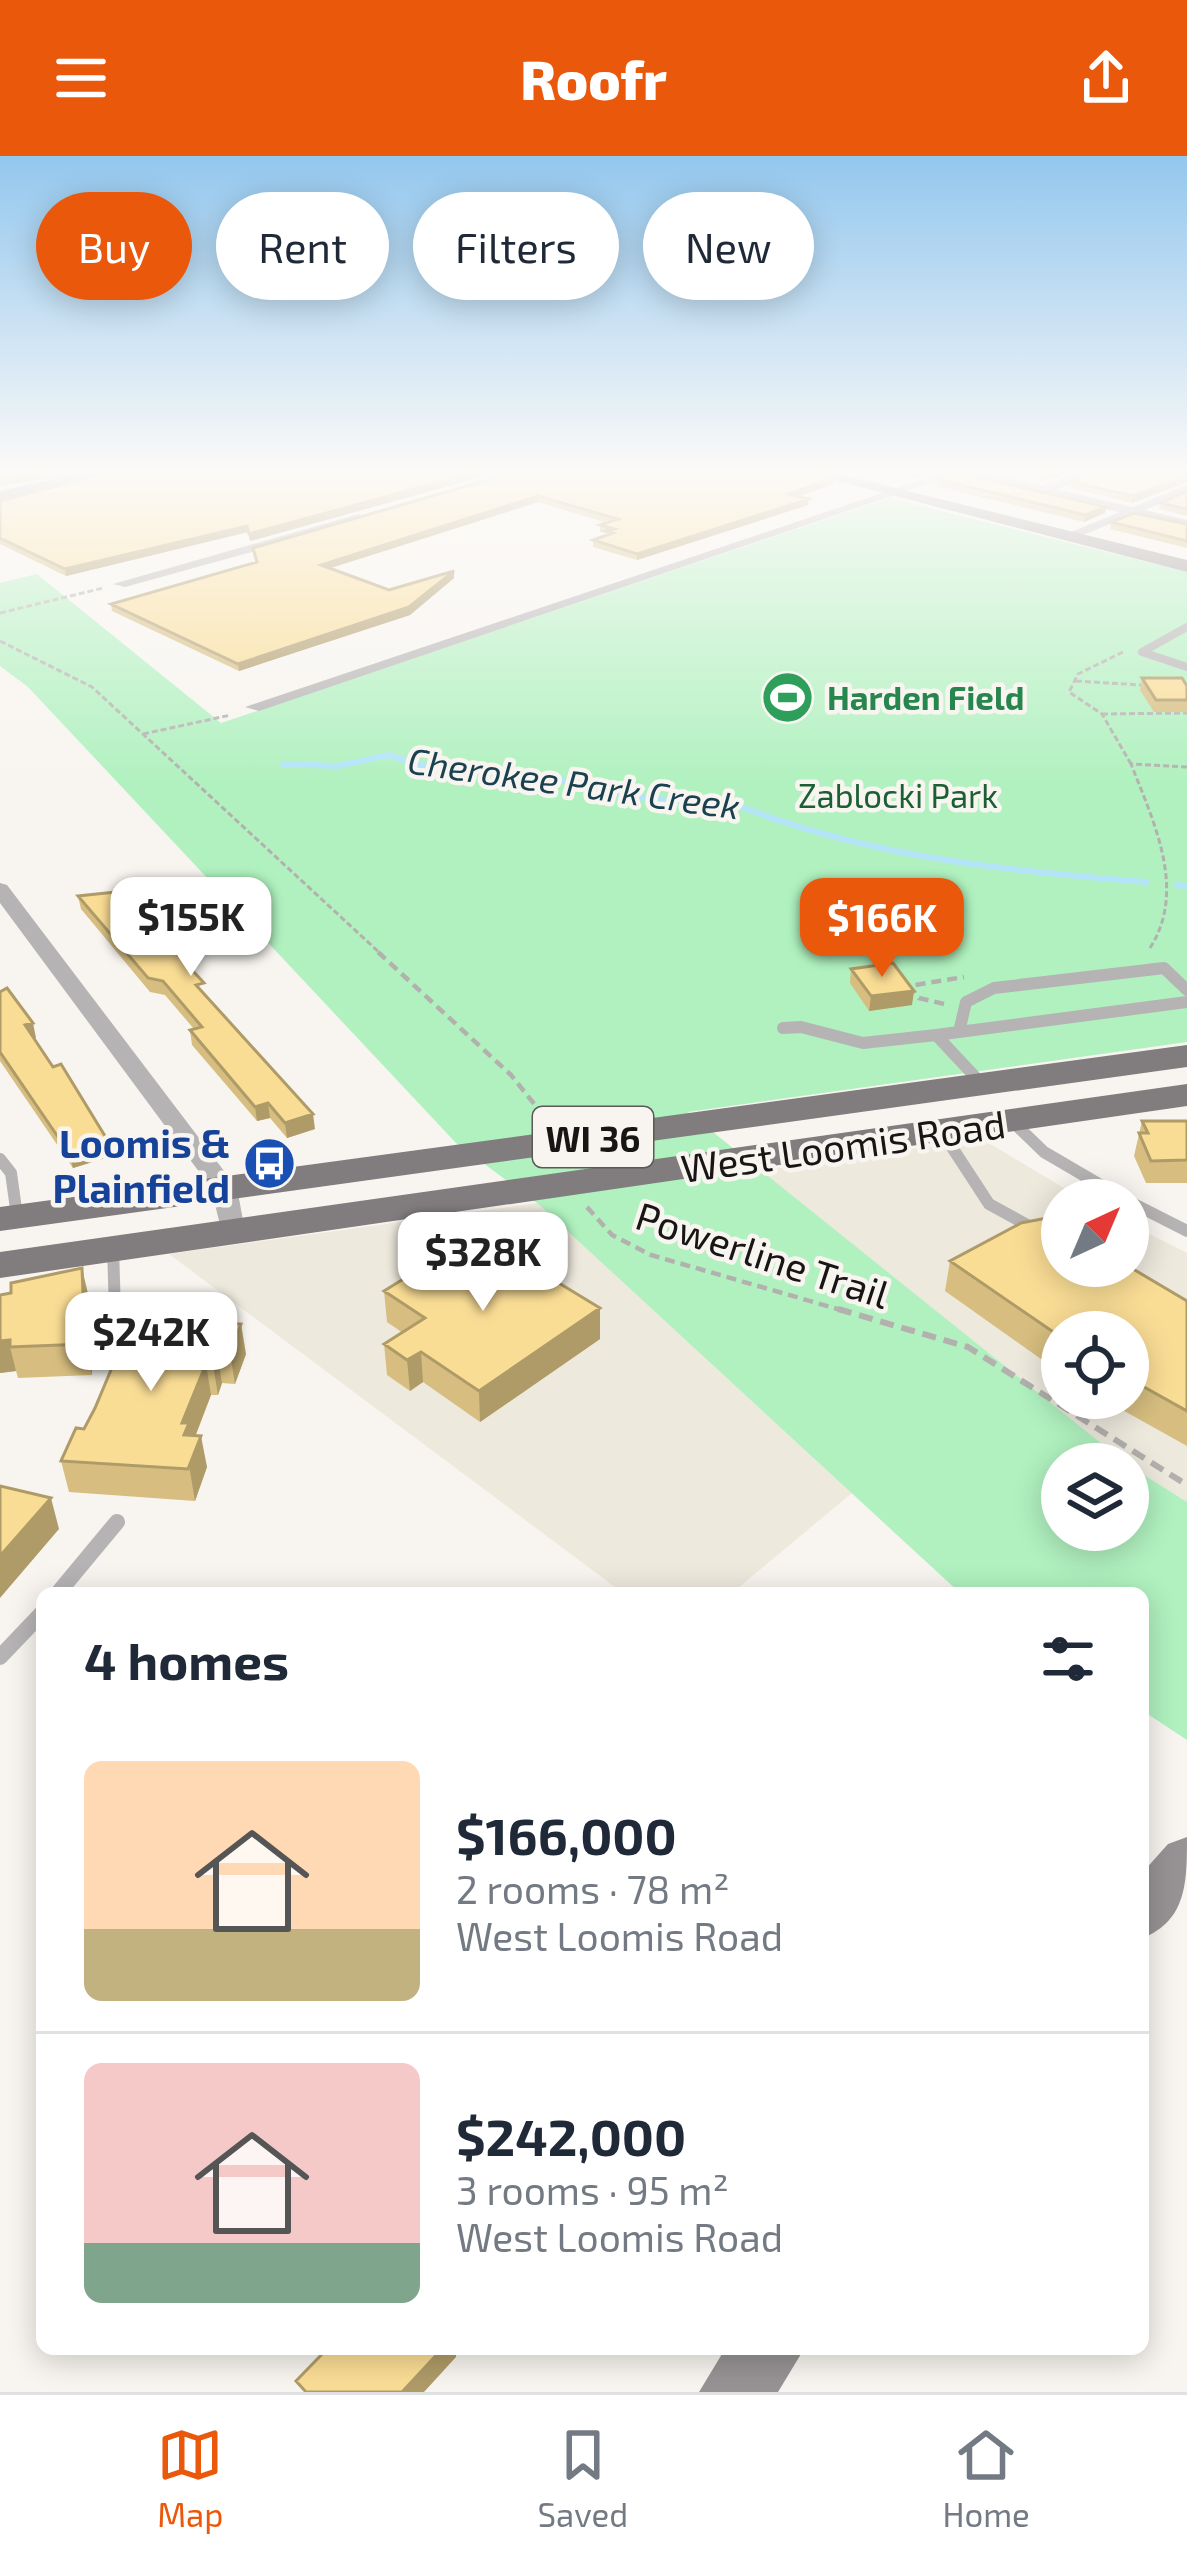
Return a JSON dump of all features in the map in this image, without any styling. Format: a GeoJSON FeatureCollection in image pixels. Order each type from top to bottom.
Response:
{"type":"FeatureCollection","features":[{"type":"Feature","properties":{"kind":"main road","name":"West Loomis Road"},"geometry":{"type":"LineString","coordinates":[[9,1217],[1187,1056]]}},
{"type":"Feature","properties":{"kind":"main road"},"geometry":{"type":"LineString","coordinates":[[981,1083],[1013,1122]]}},
{"type":"Feature","properties":{"kind":"main road","name":"West Loomis Road"},"geometry":{"type":"LineString","coordinates":[[0,1265],[1187,1095]]}},
{"type":"Feature","properties":{"kind":"street"},"geometry":{"type":"LineString","coordinates":[[120,584],[140,578]]}},
{"type":"Feature","properties":{"kind":"street"},"geometry":{"type":"LineString","coordinates":[[253,707],[635,578]]}},
{"type":"Feature","properties":{"kind":"street"},"geometry":{"type":"LineString","coordinates":[[0,889],[224,1188],[232,1231]]}},
{"type":"Feature","properties":{"kind":"street"},"geometry":{"type":"LineString","coordinates":[[1149,1906],[1187,1861]]}},
{"type":"Feature","properties":{"kind":"street"},"geometry":{"type":"LineString","coordinates":[[734,2392],[765,2355]]}},
{"type":"Feature","properties":{"kind":"lane"},"geometry":{"type":"LineString","coordinates":[[1187,627],[1142,652],[1187,667]]}},
{"type":"Feature","properties":{"kind":"lane"},"geometry":{"type":"LineString","coordinates":[[959,1032],[960,1007],[970,996],[1164,968],[1187,989]]}},
{"type":"Feature","properties":{"kind":"lane"},"geometry":{"type":"LineString","coordinates":[[783,1028],[801,1027],[862,1043],[1187,1002]]}},
{"type":"Feature","properties":{"kind":"lane"},"geometry":{"type":"LineString","coordinates":[[936,1035],[981,1083]]}},
{"type":"Feature","properties":{"kind":"lane"},"geometry":{"type":"LineString","coordinates":[[1013,1122],[1044,1152],[1090,1179]]}},
{"type":"Feature","properties":{"kind":"lane"},"geometry":{"type":"LineString","coordinates":[[942,1132],[988,1204],[1041,1233]]}},
{"type":"Feature","properties":{"kind":"lane"},"geometry":{"type":"LineString","coordinates":[[0,1160],[11,1173],[9,1217]]}},
{"type":"Feature","properties":{"kind":"lane"},"geometry":{"type":"LineString","coordinates":[[1149,1212],[1187,1231]]}},
{"type":"Feature","properties":{"kind":"lane"},"geometry":{"type":"LineString","coordinates":[[113,1248],[115,1329],[157,1333]]}},
{"type":"Feature","properties":{"kind":"lane"},"geometry":{"type":"LineString","coordinates":[[63,1587],[116,1522]]}},
{"type":"Feature","properties":{"kind":"lane"},"geometry":{"type":"LineString","coordinates":[[0,1657],[36,1619]]}},
{"type":"Feature","properties":{"kind":"path"},"geometry":{"type":"LineString","coordinates":[[0,613],[120,584]]}},
{"type":"Feature","properties":{"kind":"path"},"geometry":{"type":"LineString","coordinates":[[0,641],[92,687],[511,1075],[536,1100],[556,1142]]}},
{"type":"Feature","properties":{"kind":"path"},"geometry":{"type":"LineString","coordinates":[[1138,644],[1078,674],[1069,692],[1102,714],[1130,764],[1161,840],[1169,919],[1148,951],[1156,969]]}},
{"type":"Feature","properties":{"kind":"path"},"geometry":{"type":"LineString","coordinates":[[1076,681],[1156,686]]}},
{"type":"Feature","properties":{"kind":"path"},"geometry":{"type":"LineString","coordinates":[[143,734],[253,707]]}},
{"type":"Feature","properties":{"kind":"path"},"geometry":{"type":"LineString","coordinates":[[1102,714],[1187,713]]}},
{"type":"Feature","properties":{"kind":"path"},"geometry":{"type":"LineString","coordinates":[[1130,764],[1187,766]]}},
{"type":"Feature","properties":{"kind":"path","name":"Powerline Trail"},"geometry":{"type":"LineString","coordinates":[[574,1183],[588,1209],[627,1244],[968,1347],[1187,1485]]}},
{"type":"Feature","properties":{"kind":"shaded area"},"geometry":{"type":"Polygon","coordinates":[[[982,1139],[1049,1179],[1041,1179],[1041,1287],[1149,1287],[1149,1234],[1187,1253],[1187,1502],[1149,1479],[1149,1443],[1101,1443],[1071,1419],[1149,1419],[1149,1311],[1041,1311],[1041,1395],[759,1171],[982,1139]]]}},
{"type":"Feature","properties":{"kind":"shaded area"},"geometry":{"type":"Polygon","coordinates":[[[537,1203],[852,1493],[739,1587],[615,1587],[169,1254],[537,1203]]]}},
{"type":"Feature","properties":{"kind":"green space","name":"Zablocki Park"},"geometry":{"type":"Polygon","coordinates":[[[42,578],[221,723],[650,578],[1187,578],[1187,1042],[688,1112],[1041,1395],[1041,1419],[1071,1419],[1101,1443],[1041,1443],[1041,1551],[1149,1551],[1149,1478],[1187,1502],[1187,1740],[1149,1715],[1149,1587],[953,1587],[537,1203],[456,1143],[28,687],[0,666],[0,583],[42,578]]]}},
{"type":"Feature","properties":{"kind":"building"},"geometry":{"type":"Polygon","coordinates":[[[200,578],[357,578],[389,590],[445,578],[409,607],[238,664],[111,604],[200,578]]]}},
{"type":"Feature","properties":{"kind":"building"},"geometry":{"type":"Polygon","coordinates":[[[1142,678],[1182,678],[1187,700],[1156,700],[1142,678]]]}},
{"type":"Feature","properties":{"kind":"building"},"geometry":{"type":"Polygon","coordinates":[[[207,881],[240,914],[177,930],[184,938],[167,943],[204,983],[196,985],[313,1114],[285,1123],[268,1103],[255,1107],[190,1030],[202,1027],[163,981],[148,978],[78,896],[144,889],[151,895],[207,881]]]}},
{"type":"Feature","properties":{"kind":"building"},"geometry":{"type":"Polygon","coordinates":[[[893,963],[914,991],[871,996],[851,969],[893,963]]]}},
{"type":"Feature","properties":{"kind":"building"},"geometry":{"type":"Polygon","coordinates":[[[7,988],[33,1023],[25,1025],[53,1067],[61,1064],[108,1141],[69,1153],[0,1052],[0,992],[7,988]]]}},
{"type":"Feature","properties":{"kind":"building"},"geometry":{"type":"Polygon","coordinates":[[[1142,1121],[1187,1121],[1187,1160],[1151,1161],[1139,1133],[1148,1133],[1142,1121]]]}},
{"type":"Feature","properties":{"kind":"building"},"geometry":{"type":"Polygon","coordinates":[[[1041,1219],[1041,1287],[1149,1287],[1149,1278],[1187,1301],[1187,1411],[1149,1390],[1149,1311],[1041,1311],[1041,1324],[950,1261],[1021,1223],[1041,1219]]]}},
{"type":"Feature","properties":{"kind":"building"},"geometry":{"type":"Polygon","coordinates":[[[463,1242],[506,1269],[521,1260],[600,1308],[479,1391],[421,1352],[407,1360],[384,1344],[425,1318],[384,1291],[463,1242]]]}},
{"type":"Feature","properties":{"kind":"building"},"geometry":{"type":"Polygon","coordinates":[[[82,1268],[85,1344],[10,1347],[10,1340],[0,1341],[0,1295],[11,1293],[11,1283],[82,1268]]]}},
{"type":"Feature","properties":{"kind":"building"},"geometry":{"type":"Polygon","coordinates":[[[127,1316],[241,1324],[230,1353],[217,1353],[213,1365],[206,1364],[182,1423],[189,1423],[184,1435],[201,1436],[188,1469],[61,1461],[76,1428],[84,1429],[95,1408],[121,1346],[113,1346],[127,1316]]]}},
{"type":"Feature","properties":{"kind":"building"},"geometry":{"type":"Polygon","coordinates":[[[0,1486],[51,1498],[0,1556],[0,1486]]]}},
{"type":"Feature","properties":{"kind":"building"},"geometry":{"type":"Polygon","coordinates":[[[321,2355],[436,2355],[402,2392],[306,2392],[296,2381],[321,2355]]]}},
{"type":"Feature","properties":{"kind":"waterway","name":"Cherokee Park Creek"},"geometry":{"type":"LineString","coordinates":[[283,764],[338,766],[388,755],[436,769],[570,781],[617,795],[707,804],[720,798],[771,818],[876,847],[984,866],[1147,882]]}},
{"type":"Feature","properties":{"kind":"waterway","name":"Cherokee Park Creek"},"geometry":{"type":"LineString","coordinates":[[1177,885],[1187,886]]}},
{"type":"Feature","properties":{"kind":"place","name":"Harden Field"},"geometry":{"type":"Point","coordinates":[788,697]}},
{"type":"Feature","properties":{"kind":"place","name":"Loomis & Plainfield"},"geometry":{"type":"Point","coordinates":[269,1164]}}]}
